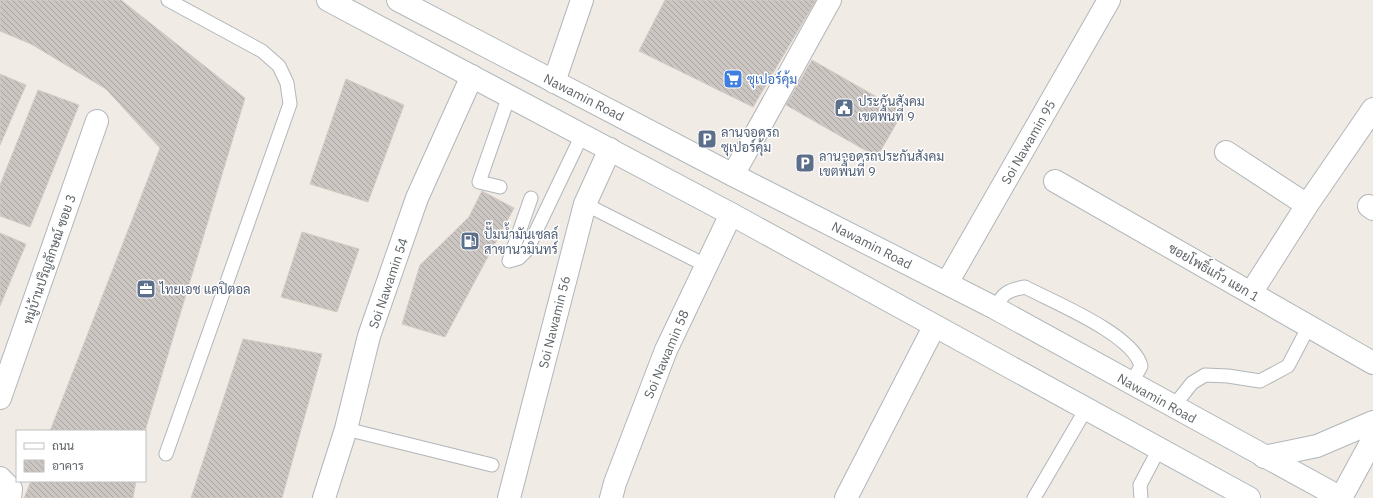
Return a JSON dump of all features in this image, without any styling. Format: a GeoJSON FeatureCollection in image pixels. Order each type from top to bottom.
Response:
{"type":"FeatureCollection","features":[{"type":"Feature","properties":{"kind":"street"},"geometry":{"type":"LineString","coordinates":[[328,0],[731,214],[934,327],[1249,498]]}},
{"type":"Feature","properties":{"kind":"street","name":"Nawamin Road"},"geometry":{"type":"LineString","coordinates":[[398,0],[419,5],[554,82],[995,308],[1341,498]]}},
{"type":"Feature","properties":{"kind":"street"},"geometry":{"type":"LineString","coordinates":[[541,114],[554,82],[582,0]]}},
{"type":"Feature","properties":{"kind":"street"},"geometry":{"type":"LineString","coordinates":[[733,175],[830,0]]}},
{"type":"Feature","properties":{"kind":"street","name":"Soi Nawamin 95"},"geometry":{"type":"LineString","coordinates":[[947,283],[1109,0]]}},
{"type":"Feature","properties":{"kind":"street","name":"Soi Nawamin 54"},"geometry":{"type":"LineString","coordinates":[[324,498],[346,429],[369,336],[417,198],[472,76]]}},
{"type":"Feature","properties":{"kind":"street"},"geometry":{"type":"LineString","coordinates":[[1251,293],[1307,205],[1373,109]]}},
{"type":"Feature","properties":{"kind":"street","name":"หมู่บ้านปริญลักษณ์ ซอย 3"},"geometry":{"type":"LineString","coordinates":[[0,396],[97,120]]}},
{"type":"Feature","properties":{"kind":"street","name":"Soi Nawamin 56"},"geometry":{"type":"LineString","coordinates":[[509,498],[584,204],[610,149]]}},
{"type":"Feature","properties":{"kind":"street"},"geometry":{"type":"LineString","coordinates":[[1226,152],[1307,205]]}},
{"type":"Feature","properties":{"kind":"street","name":"ซอยโพธิ์แก้ว แยก 1"},"geometry":{"type":"LineString","coordinates":[[1055,181],[1373,363]]}},
{"type":"Feature","properties":{"kind":"street","name":"Soi Nawamin 58"},"geometry":{"type":"LineString","coordinates":[[611,498],[615,483],[666,350],[705,265],[731,214]]}},
{"type":"Feature","properties":{"kind":"street"},"geometry":{"type":"LineString","coordinates":[[846,498],[934,327]]}},
{"type":"Feature","properties":{"kind":"street"},"geometry":{"type":"LineString","coordinates":[[1264,457],[1317,446],[1373,422]]}},
{"type":"Feature","properties":{"kind":"street"},"geometry":{"type":"LineString","coordinates":[[1341,498],[1373,439]]}},
{"type":"Feature","properties":{"kind":"street"},"geometry":{"type":"LineString","coordinates":[[0,478],[11,488],[10,498]]}},
{"type":"Feature","properties":{"kind":"lane"},"geometry":{"type":"LineString","coordinates":[[166,454],[290,104],[287,83],[279,66],[262,51],[168,0]]}},
{"type":"Feature","properties":{"kind":"lane"},"geometry":{"type":"LineString","coordinates":[[500,187],[479,182],[509,96]]}},
{"type":"Feature","properties":{"kind":"lane"},"geometry":{"type":"LineString","coordinates":[[531,198],[509,261],[518,258],[527,250],[582,135]]}},
{"type":"Feature","properties":{"kind":"lane"},"geometry":{"type":"LineString","coordinates":[[584,204],[705,265]]}},
{"type":"Feature","properties":{"kind":"lane"},"geometry":{"type":"LineString","coordinates":[[995,308],[1001,296],[1012,289],[1025,287],[1108,330],[1131,348],[1139,358],[1140,366],[1131,384]]}},
{"type":"Feature","properties":{"kind":"lane"},"geometry":{"type":"LineString","coordinates":[[1173,407],[1192,383],[1205,375],[1228,376],[1260,381],[1288,366],[1309,326]]}},
{"type":"Feature","properties":{"kind":"lane"},"geometry":{"type":"LineString","coordinates":[[1034,498],[1086,409]]}},
{"type":"Feature","properties":{"kind":"lane"},"geometry":{"type":"LineString","coordinates":[[346,429],[492,465]]}},
{"type":"Feature","properties":{"kind":"lane"},"geometry":{"type":"LineString","coordinates":[[1141,498],[1140,485],[1159,449]]}},
{"type":"Feature","properties":{"kind":"building","name":"ไทยเอช แคปิตอล"},"geometry":{"type":"Polygon","coordinates":[[[0,0],[121,0],[245,98],[145,430],[50,430],[160,148],[106,89],[31,44],[0,31],[0,0]]]}},
{"type":"Feature","properties":{"kind":"building","name":"ซุเปอร์คุ้ม"},"geometry":{"type":"Polygon","coordinates":[[[665,0],[816,0],[753,107],[639,51],[665,0]]]}},
{"type":"Feature","properties":{"kind":"building","name":"ประกันสังคม เขตพื้นที่ 9"},"geometry":{"type":"Polygon","coordinates":[[[812,60],[903,112],[877,157],[786,105],[812,60]]]}},
{"type":"Feature","properties":{"kind":"building"},"geometry":{"type":"Polygon","coordinates":[[[0,74],[26,85],[0,145],[0,74]]]}},
{"type":"Feature","properties":{"kind":"building"},"geometry":{"type":"Polygon","coordinates":[[[346,79],[404,105],[368,202],[310,184],[346,79]]]}},
{"type":"Feature","properties":{"kind":"building"},"geometry":{"type":"Polygon","coordinates":[[[38,90],[79,105],[30,227],[0,216],[0,185],[38,90]]]}},
{"type":"Feature","properties":{"kind":"building","name":"ปั๊มน้ำมันเชลล์ สาขานวมินทร์"},"geometry":{"type":"Polygon","coordinates":[[[482,191],[514,208],[445,337],[402,324],[420,265],[469,217],[482,191]]]}},
{"type":"Feature","properties":{"kind":"building"},"geometry":{"type":"Polygon","coordinates":[[[302,232],[359,249],[337,312],[281,297],[302,232]]]}},
{"type":"Feature","properties":{"kind":"building"},"geometry":{"type":"Polygon","coordinates":[[[0,233],[26,244],[0,306],[0,233]]]}},
{"type":"Feature","properties":{"kind":"building"},"geometry":{"type":"Polygon","coordinates":[[[243,339],[322,354],[282,498],[191,498],[243,339]]]}},
{"type":"Feature","properties":{"kind":"building"},"geometry":{"type":"Polygon","coordinates":[[[31,482],[136,482],[133,498],[24,498],[31,482]]]}},
{"type":"Feature","properties":{"kind":"place","name":"ซุเปอร์คุ้ม"},"geometry":{"type":"Point","coordinates":[733,79]}},
{"type":"Feature","properties":{"kind":"place","name":"ประกันสังคม เขตพื้นที่ 9"},"geometry":{"type":"Point","coordinates":[844,108]}},
{"type":"Feature","properties":{"kind":"place","name":"ลานจอดรถ ซุเปอร์คุ้ม"},"geometry":{"type":"Point","coordinates":[707,139]}},
{"type":"Feature","properties":{"kind":"place","name":"ลานจอดรถประกันสังคม เขตพื้นที่ 9"},"geometry":{"type":"Point","coordinates":[805,163]}},
{"type":"Feature","properties":{"kind":"place","name":"ปั๊มน้ำมันเชลล์ สาขานวมินทร์"},"geometry":{"type":"Point","coordinates":[470,241]}},
{"type":"Feature","properties":{"kind":"place","name":"ไทยเอช แคปิตอล"},"geometry":{"type":"Point","coordinates":[146,289]}}]}
